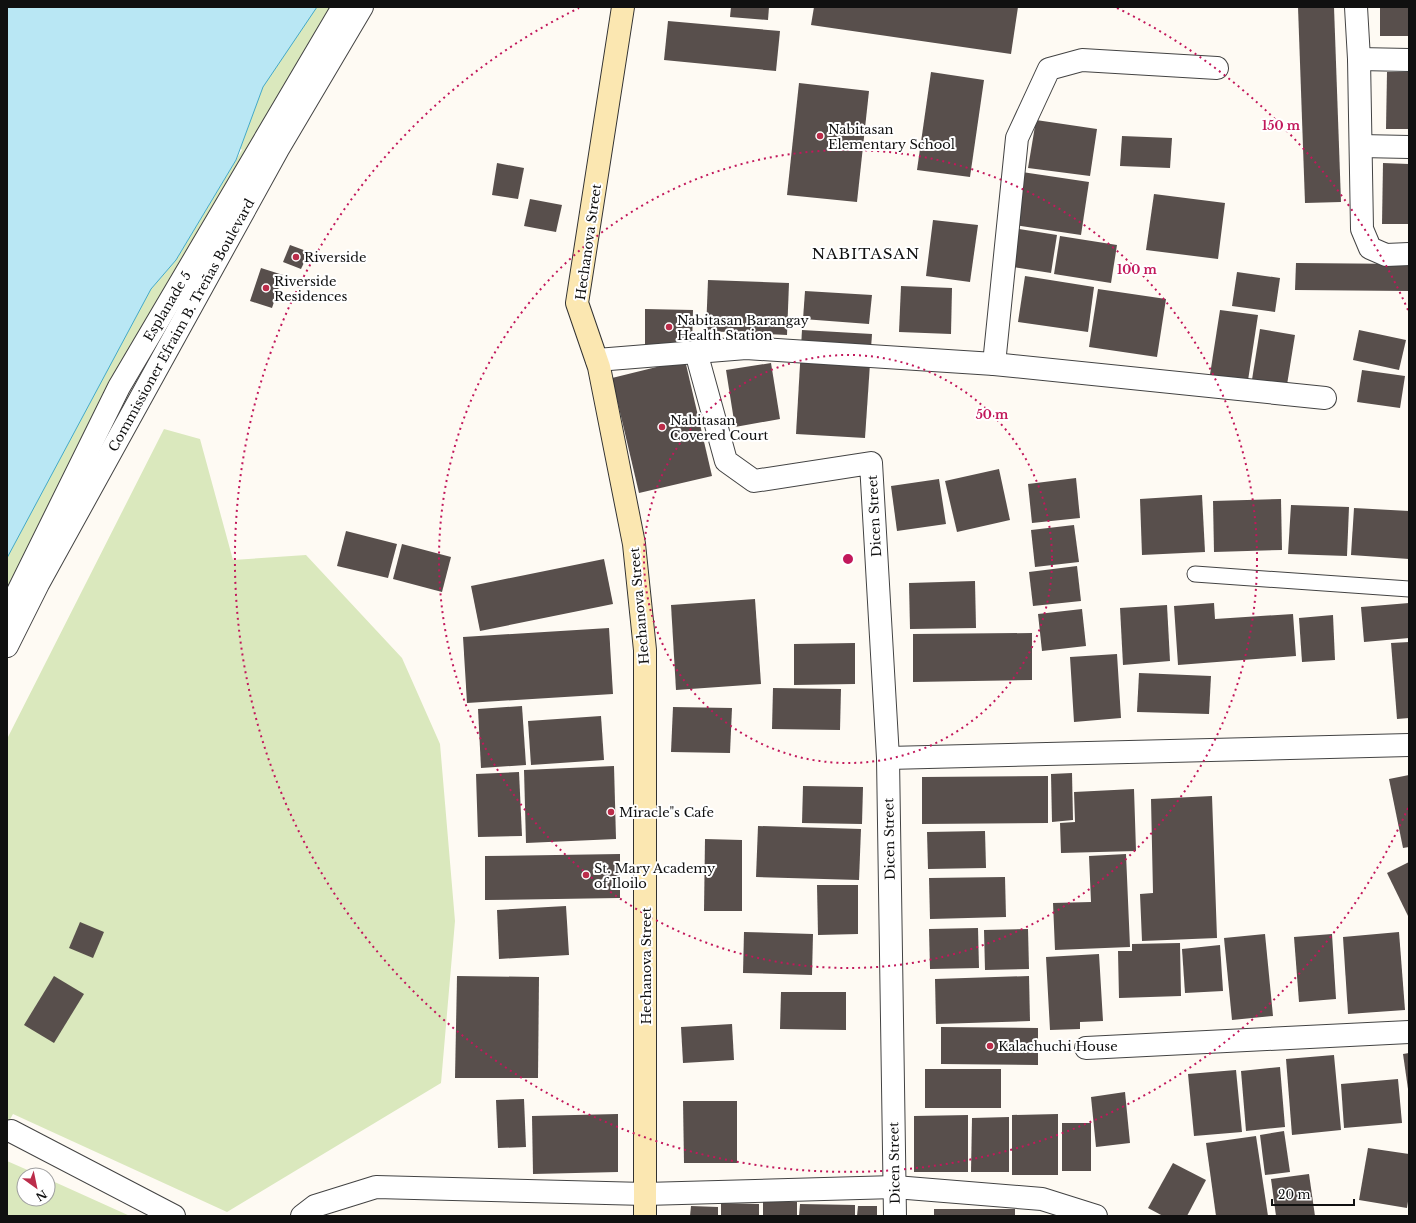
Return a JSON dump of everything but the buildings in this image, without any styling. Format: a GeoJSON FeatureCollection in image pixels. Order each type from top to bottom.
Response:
{"type":"FeatureCollection","features":[{"type":"Feature","properties":{"kind":"main road","name":"Hechanova Street"},"geometry":{"type":"LineString","coordinates":[[623,7],[577,303],[597,360],[634,544],[645,650],[645,1216]]}},
{"type":"Feature","properties":{"kind":"street","name":"Esplanade 5"},"geometry":{"type":"LineString","coordinates":[[7,614],[119,387],[343,7]]}},
{"type":"Feature","properties":{"kind":"street","name":"Commissioner Efraim B. Treñas Boulevard"},"geometry":{"type":"LineString","coordinates":[[7,646],[38,584],[278,149],[362,7]]}},
{"type":"Feature","properties":{"kind":"street"},"geometry":{"type":"LineString","coordinates":[[1356,7],[1362,146],[1362,229],[1370,248],[1386,255],[1409,254]]}},
{"type":"Feature","properties":{"kind":"street"},"geometry":{"type":"LineString","coordinates":[[1359,59],[1409,60]]}},
{"type":"Feature","properties":{"kind":"street"},"geometry":{"type":"LineString","coordinates":[[994,364],[1018,138],[1049,69],[1082,60],[1217,68]]}},
{"type":"Feature","properties":{"kind":"street"},"geometry":{"type":"LineString","coordinates":[[1362,146],[1409,147]]}},
{"type":"Feature","properties":{"kind":"street"},"geometry":{"type":"LineString","coordinates":[[597,360],[746,348],[994,364],[1326,398]]}},
{"type":"Feature","properties":{"kind":"street","name":"Dicen Street"},"geometry":{"type":"LineString","coordinates":[[696,352],[726,460],[754,481],[871,463],[888,758],[895,1216]]}},
{"type":"Feature","properties":{"kind":"street"},"geometry":{"type":"LineString","coordinates":[[888,758],[1409,745]]}},
{"type":"Feature","properties":{"kind":"street"},"geometry":{"type":"LineString","coordinates":[[1086,1048],[1409,1032]]}},
{"type":"Feature","properties":{"kind":"street"},"geometry":{"type":"LineString","coordinates":[[11,1131],[174,1216]]}},
{"type":"Feature","properties":{"kind":"street"},"geometry":{"type":"LineString","coordinates":[[302,1216],[315,1206],[376,1186],[645,1194],[895,1187],[1042,1199],[1096,1216]]}},
{"type":"Feature","properties":{"kind":"lane"},"geometry":{"type":"LineString","coordinates":[[1195,574],[1409,589]]}},
{"type":"Feature","properties":{"kind":"green space"},"geometry":{"type":"Polygon","coordinates":[[[284,7],[347,7],[123,390],[7,628],[7,367],[136,287],[151,289],[176,260],[242,150],[218,120],[284,7]]]}},
{"type":"Feature","properties":{"kind":"green space"},"geometry":{"type":"Polygon","coordinates":[[[164,429],[200,439],[233,560],[306,555],[402,658],[440,744],[455,921],[441,1083],[227,1212],[13,1114],[7,1125],[7,739],[164,429]]]}},
{"type":"Feature","properties":{"kind":"green space"},"geometry":{"type":"Polygon","coordinates":[[[7,1161],[21,1167],[16,1167],[16,1207],[56,1207],[56,1183],[130,1216],[7,1216],[7,1161]]]}},
{"type":"Feature","properties":{"kind":"water"},"geometry":{"type":"Polygon","coordinates":[[[7,7],[317,7],[263,87],[236,160],[176,260],[151,289],[7,558],[7,7]]]}},
{"type":"Feature","properties":{"kind":"place","name":"Nabitasan Elementary School"},"geometry":{"type":"Point","coordinates":[820,136]}},
{"type":"Feature","properties":{"kind":"place","name":"Riverside"},"geometry":{"type":"Point","coordinates":[296,257]}},
{"type":"Feature","properties":{"kind":"place","name":"Riverside Residences"},"geometry":{"type":"Point","coordinates":[266,288]}},
{"type":"Feature","properties":{"kind":"place","name":"Nabitasan Barangay Health Station"},"geometry":{"type":"Point","coordinates":[669,327]}},
{"type":"Feature","properties":{"kind":"place","name":"Nabitasan Covered Court"},"geometry":{"type":"Point","coordinates":[662,427]}},
{"type":"Feature","properties":{"kind":"place","name":"Miracle\"s Cafe"},"geometry":{"type":"Point","coordinates":[611,812]}},
{"type":"Feature","properties":{"kind":"place","name":"St. Mary Academy of Iloilo"},"geometry":{"type":"Point","coordinates":[586,875]}},
{"type":"Feature","properties":{"kind":"place","name":"Kalachuchi House"},"geometry":{"type":"Point","coordinates":[990,1046]}},
{"type":"Feature","properties":{"kind":"district","name":"NABITASAN"},"geometry":{"type":"Point","coordinates":[866,254]}}]}
